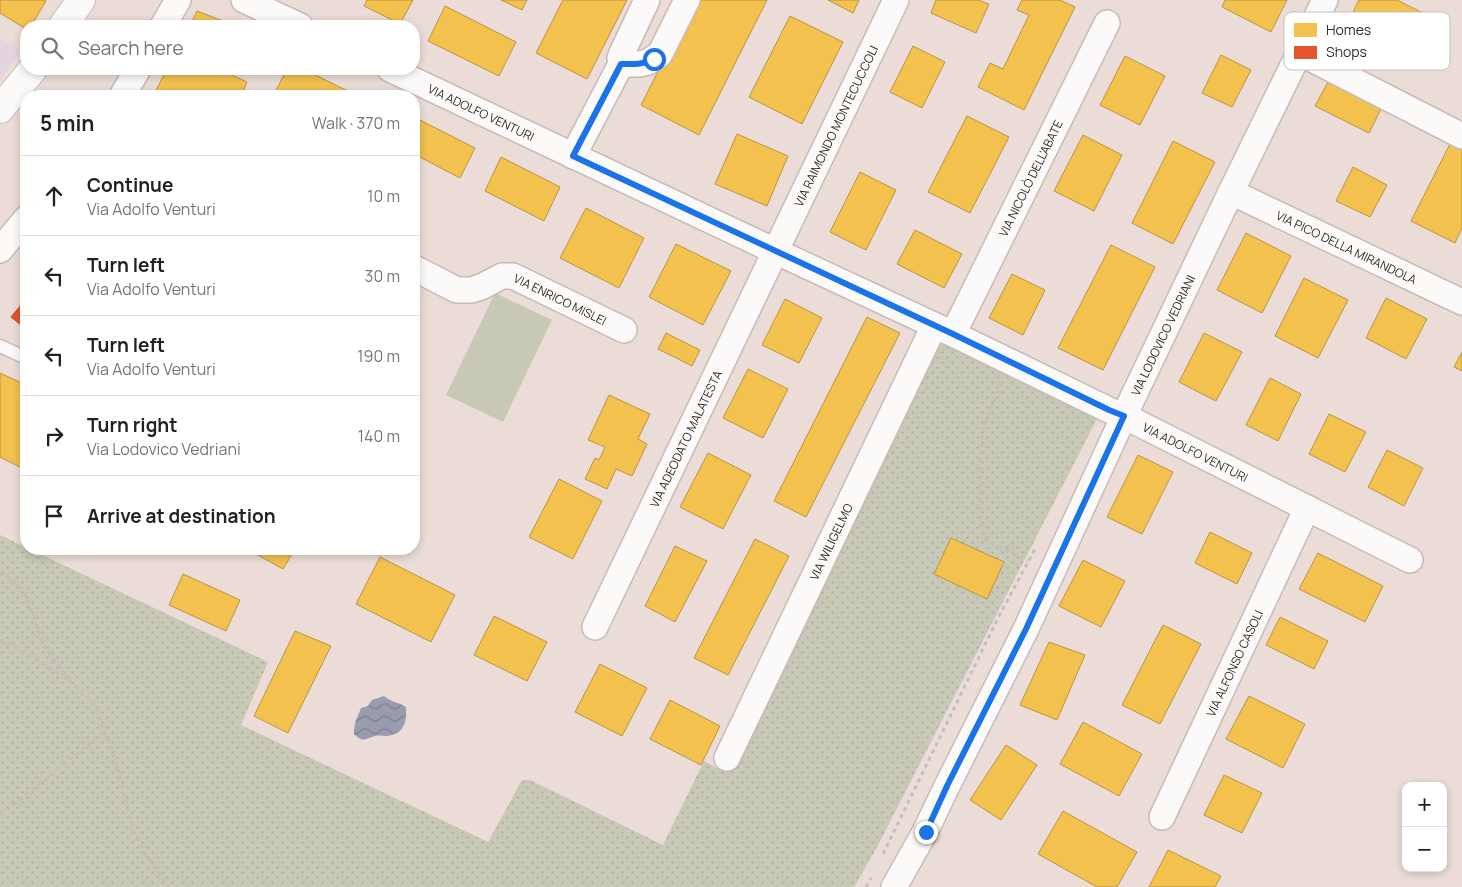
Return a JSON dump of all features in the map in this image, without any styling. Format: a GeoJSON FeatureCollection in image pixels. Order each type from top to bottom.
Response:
{"type":"FeatureCollection","features":[{"type":"Feature","properties":{"kind":"main road"},"geometry":{"type":"LineString","coordinates":[[67,20],[81,0]]}},
{"type":"Feature","properties":{"kind":"main road"},"geometry":{"type":"LineString","coordinates":[[0,109],[28,75]]}},
{"type":"Feature","properties":{"kind":"street"},"geometry":{"type":"LineString","coordinates":[[166,20],[178,0]]}},
{"type":"Feature","properties":{"kind":"street"},"geometry":{"type":"LineString","coordinates":[[244,0],[287,20]]}},
{"type":"Feature","properties":{"kind":"street"},"geometry":{"type":"LineString","coordinates":[[573,156],[621,64],[620,58],[648,0]]}},
{"type":"Feature","properties":{"kind":"street"},"geometry":{"type":"LineString","coordinates":[[621,64],[648,62],[660,54],[687,0]]}},
{"type":"Feature","properties":{"kind":"street","name":"VIA RAIMONDO MONTECUCCOLI"},"geometry":{"type":"LineString","coordinates":[[775,251],[896,0]]}},
{"type":"Feature","properties":{"kind":"street","name":"VIA LODOVICO VEDRIANI"},"geometry":{"type":"LineString","coordinates":[[1319,12],[1325,0]]}},
{"type":"Feature","properties":{"kind":"street","name":"VIA NICOLÒ DELL'ABATE"},"geometry":{"type":"LineString","coordinates":[[944,330],[1107,24]]}},
{"type":"Feature","properties":{"kind":"street","name":"VIA LODOVICO VEDRIANI"},"geometry":{"type":"LineString","coordinates":[[894,887],[926,832],[1026,629],[1124,416],[1292,70]]}},
{"type":"Feature","properties":{"kind":"street"},"geometry":{"type":"LineString","coordinates":[[1333,70],[1462,136]]}},
{"type":"Feature","properties":{"kind":"street"},"geometry":{"type":"LineString","coordinates":[[126,90],[134,75]]}},
{"type":"Feature","properties":{"kind":"street","name":"VIA ADOLFO VENTURI"},"geometry":{"type":"LineString","coordinates":[[403,75],[1124,416],[1410,560]]}},
{"type":"Feature","properties":{"kind":"street","name":"VIA PICO DELLA MIRANDOLA"},"geometry":{"type":"LineString","coordinates":[[1231,192],[1462,302]]}},
{"type":"Feature","properties":{"kind":"street"},"geometry":{"type":"LineString","coordinates":[[0,250],[20,226]]}},
{"type":"Feature","properties":{"kind":"street","name":"VIA ADEODATO MALATESTA"},"geometry":{"type":"LineString","coordinates":[[595,627],[775,251]]}},
{"type":"Feature","properties":{"kind":"street","name":"VIA ENRICO MISLEI"},"geometry":{"type":"LineString","coordinates":[[420,271],[456,290],[471,290],[502,276],[513,276],[624,330]]}},
{"type":"Feature","properties":{"kind":"street","name":"VIA WILIGELMO"},"geometry":{"type":"LineString","coordinates":[[727,758],[944,330]]}},
{"type":"Feature","properties":{"kind":"street","name":"VIA ALFONSO CASOLI"},"geometry":{"type":"LineString","coordinates":[[1162,817],[1307,508]]}},
{"type":"Feature","properties":{"kind":"lane"},"geometry":{"type":"LineString","coordinates":[[0,346],[20,355]]}},
{"type":"Feature","properties":{"kind":"path"},"geometry":{"type":"LineString","coordinates":[[1014,364],[997,392],[983,430],[980,460],[981,524],[985,540],[1028,561]]}},
{"type":"Feature","properties":{"kind":"path"},"geometry":{"type":"LineString","coordinates":[[0,573],[19,585],[25,594],[45,648],[70,681],[96,706],[104,732],[110,743],[135,836],[168,887]]}},
{"type":"Feature","properties":{"kind":"path"},"geometry":{"type":"LineString","coordinates":[[0,640],[22,650],[70,681]]}},
{"type":"Feature","properties":{"kind":"path"},"geometry":{"type":"LineString","coordinates":[[0,814],[104,732]]}},
{"type":"Feature","properties":{"kind":"shaded area"},"geometry":{"type":"Polygon","coordinates":[[[0,38],[20,50],[20,52],[0,79],[0,38]]]}},
{"type":"Feature","properties":{"kind":"green space"},"geometry":{"type":"Polygon","coordinates":[[[495,293],[552,320],[503,422],[446,395],[495,293]]]}},
{"type":"Feature","properties":{"kind":"green space"},"geometry":{"type":"Polygon","coordinates":[[[935,325],[1102,409],[876,849],[854,887],[0,887],[0,535],[20,544],[20,555],[42,555],[268,662],[241,725],[488,842],[522,780],[530,780],[663,845],[704,761],[722,771],[935,325]]]}},
{"type":"Feature","properties":{"kind":"water"},"geometry":{"type":"Polygon","coordinates":[[[384,696],[406,707],[406,718],[401,730],[393,735],[360,739],[354,734],[354,730],[361,708],[368,706],[372,700],[384,696]]]}},
{"type":"Feature","properties":{"kind":"building: Homes"},"geometry":{"type":"Polygon","coordinates":[[[0,0],[46,1],[35,20],[20,20],[20,25],[0,13],[0,0]]]}},
{"type":"Feature","properties":{"kind":"building: Homes"},"geometry":{"type":"Polygon","coordinates":[[[367,0],[413,0],[402,20],[392,20],[364,6],[367,0]]]}},
{"type":"Feature","properties":{"kind":"building: Homes"},"geometry":{"type":"Polygon","coordinates":[[[501,0],[527,0],[522,10],[501,0]]]}},
{"type":"Feature","properties":{"kind":"building: Homes"},"geometry":{"type":"Polygon","coordinates":[[[563,0],[627,0],[587,79],[536,53],[563,0]]]}},
{"type":"Feature","properties":{"kind":"building: Homes"},"geometry":{"type":"Polygon","coordinates":[[[694,0],[767,0],[699,135],[641,105],[694,0]]]}},
{"type":"Feature","properties":{"kind":"building: Homes"},"geometry":{"type":"Polygon","coordinates":[[[828,0],[859,0],[853,13],[828,0]]]}},
{"type":"Feature","properties":{"kind":"building: Homes"},"geometry":{"type":"Polygon","coordinates":[[[936,0],[978,0],[989,4],[976,33],[931,13],[936,0]]]}},
{"type":"Feature","properties":{"kind":"building: Homes"},"geometry":{"type":"Polygon","coordinates":[[[1022,0],[1060,0],[1075,7],[1024,110],[978,87],[990,63],[1003,69],[1029,15],[1017,10],[1022,0]]]}},
{"type":"Feature","properties":{"kind":"building: Homes"},"geometry":{"type":"Polygon","coordinates":[[[1225,0],[1287,0],[1271,32],[1222,7],[1225,0]]]}},
{"type":"Feature","properties":{"kind":"building: Homes"},"geometry":{"type":"Polygon","coordinates":[[[1359,0],[1397,0],[1421,12],[1353,12],[1359,0]]]}},
{"type":"Feature","properties":{"kind":"building: Homes"},"geometry":{"type":"Polygon","coordinates":[[[445,6],[516,42],[499,76],[428,41],[445,6]]]}},
{"type":"Feature","properties":{"kind":"building: Homes"},"geometry":{"type":"Polygon","coordinates":[[[197,11],[220,20],[193,20],[197,11]]]}},
{"type":"Feature","properties":{"kind":"building: Homes"},"geometry":{"type":"Polygon","coordinates":[[[790,16],[843,42],[802,124],[749,97],[790,16]]]}},
{"type":"Feature","properties":{"kind":"building: Homes"},"geometry":{"type":"Polygon","coordinates":[[[913,46],[945,62],[922,108],[890,92],[913,46]]]}},
{"type":"Feature","properties":{"kind":"building: Homes"},"geometry":{"type":"Polygon","coordinates":[[[1221,55],[1251,70],[1232,107],[1202,93],[1221,55]]]}},
{"type":"Feature","properties":{"kind":"building: Homes"},"geometry":{"type":"Polygon","coordinates":[[[1125,56],[1165,76],[1140,125],[1100,105],[1125,56]]]}},
{"type":"Feature","properties":{"kind":"building: Homes"},"geometry":{"type":"Polygon","coordinates":[[[164,75],[232,75],[247,82],[244,90],[156,90],[164,75]]]}},
{"type":"Feature","properties":{"kind":"building: Homes"},"geometry":{"type":"Polygon","coordinates":[[[284,75],[315,75],[346,90],[276,90],[284,75]]]}},
{"type":"Feature","properties":{"kind":"building: Homes"},"geometry":{"type":"Polygon","coordinates":[[[1328,82],[1381,109],[1369,133],[1315,106],[1328,82]]]}},
{"type":"Feature","properties":{"kind":"building: Homes"},"geometry":{"type":"Polygon","coordinates":[[[967,116],[1009,137],[970,213],[928,192],[967,116]]]}},
{"type":"Feature","properties":{"kind":"building: Homes"},"geometry":{"type":"Polygon","coordinates":[[[420,120],[475,148],[460,178],[420,157],[420,120]]]}},
{"type":"Feature","properties":{"kind":"building: Homes"},"geometry":{"type":"Polygon","coordinates":[[[737,134],[788,156],[767,206],[715,184],[737,134]]]}},
{"type":"Feature","properties":{"kind":"building: Homes"},"geometry":{"type":"Polygon","coordinates":[[[1083,135],[1122,155],[1094,211],[1054,191],[1083,135]]]}},
{"type":"Feature","properties":{"kind":"building: Homes"},"geometry":{"type":"Polygon","coordinates":[[[1173,141],[1215,162],[1173,244],[1132,223],[1173,141]]]}},
{"type":"Feature","properties":{"kind":"building: Homes"},"geometry":{"type":"Polygon","coordinates":[[[1450,144],[1462,150],[1462,228],[1455,243],[1411,221],[1450,144]]]}},
{"type":"Feature","properties":{"kind":"building: Homes"},"geometry":{"type":"Polygon","coordinates":[[[501,157],[560,187],[544,221],[485,191],[501,157]]]}},
{"type":"Feature","properties":{"kind":"building: Homes"},"geometry":{"type":"Polygon","coordinates":[[[1353,167],[1387,185],[1370,217],[1336,201],[1353,167]]]}},
{"type":"Feature","properties":{"kind":"building: Homes"},"geometry":{"type":"Polygon","coordinates":[[[860,172],[896,190],[866,250],[830,232],[860,172]]]}},
{"type":"Feature","properties":{"kind":"building: Homes"},"geometry":{"type":"Polygon","coordinates":[[[586,208],[644,238],[619,288],[560,258],[586,208]]]}},
{"type":"Feature","properties":{"kind":"building: Homes"},"geometry":{"type":"Polygon","coordinates":[[[915,230],[962,254],[944,288],[897,264],[915,230]]]}},
{"type":"Feature","properties":{"kind":"building: Homes"},"geometry":{"type":"Polygon","coordinates":[[[1246,233],[1291,256],[1262,313],[1217,290],[1246,233]]]}},
{"type":"Feature","properties":{"kind":"building: Homes"},"geometry":{"type":"Polygon","coordinates":[[[676,244],[731,271],[703,325],[649,297],[676,244]]]}},
{"type":"Feature","properties":{"kind":"building: Homes"},"geometry":{"type":"Polygon","coordinates":[[[1111,245],[1155,267],[1103,370],[1058,348],[1111,245]]]}},
{"type":"Feature","properties":{"kind":"building: Homes"},"geometry":{"type":"Polygon","coordinates":[[[1012,274],[1045,290],[1023,335],[989,318],[1012,274]]]}},
{"type":"Feature","properties":{"kind":"building: Homes"},"geometry":{"type":"Polygon","coordinates":[[[1304,278],[1348,300],[1318,358],[1275,336],[1304,278]]]}},
{"type":"Feature","properties":{"kind":"building: Homes"},"geometry":{"type":"Polygon","coordinates":[[[1386,298],[1427,319],[1406,359],[1366,338],[1386,298]]]}},
{"type":"Feature","properties":{"kind":"building: Homes"},"geometry":{"type":"Polygon","coordinates":[[[785,299],[822,318],[799,363],[762,345],[785,299]]]}},
{"type":"Feature","properties":{"kind":"building: Homes"},"geometry":{"type":"Polygon","coordinates":[[[867,317],[900,333],[806,517],[774,501],[867,317]]]}},
{"type":"Feature","properties":{"kind":"building: Homes"},"geometry":{"type":"Polygon","coordinates":[[[666,333],[700,350],[692,366],[658,349],[666,333]]]}},
{"type":"Feature","properties":{"kind":"building: Homes"},"geometry":{"type":"Polygon","coordinates":[[[1204,333],[1242,352],[1216,401],[1179,382],[1204,333]]]}},
{"type":"Feature","properties":{"kind":"building: Homes"},"geometry":{"type":"Polygon","coordinates":[[[1462,352],[1462,371],[1454,367],[1462,352]]]}},
{"type":"Feature","properties":{"kind":"building: Homes"},"geometry":{"type":"Polygon","coordinates":[[[748,369],[788,389],[763,438],[723,418],[748,369]]]}},
{"type":"Feature","properties":{"kind":"building: Homes"},"geometry":{"type":"Polygon","coordinates":[[[0,373],[20,382],[20,467],[0,457],[0,373]]]}},
{"type":"Feature","properties":{"kind":"building: Homes"},"geometry":{"type":"Polygon","coordinates":[[[1270,378],[1301,394],[1278,441],[1246,425],[1270,378]]]}},
{"type":"Feature","properties":{"kind":"building: Homes"},"geometry":{"type":"Polygon","coordinates":[[[609,395],[650,414],[638,439],[647,444],[632,476],[616,469],[607,489],[585,479],[595,458],[599,460],[605,447],[588,440],[609,395]]]}},
{"type":"Feature","properties":{"kind":"building: Homes"},"geometry":{"type":"Polygon","coordinates":[[[1329,414],[1366,432],[1345,472],[1309,454],[1329,414]]]}},
{"type":"Feature","properties":{"kind":"building: Homes"},"geometry":{"type":"Polygon","coordinates":[[[1387,450],[1423,468],[1404,506],[1368,487],[1387,450]]]}},
{"type":"Feature","properties":{"kind":"building: Homes"},"geometry":{"type":"Polygon","coordinates":[[[708,453],[751,475],[723,529],[680,507],[708,453]]]}},
{"type":"Feature","properties":{"kind":"building: Homes"},"geometry":{"type":"Polygon","coordinates":[[[1138,455],[1173,472],[1142,534],[1107,517],[1138,455]]]}},
{"type":"Feature","properties":{"kind":"building: Homes"},"geometry":{"type":"Polygon","coordinates":[[[559,479],[602,501],[573,559],[529,537],[559,479]]]}},
{"type":"Feature","properties":{"kind":"building: Homes"},"geometry":{"type":"Polygon","coordinates":[[[1210,532],[1252,553],[1237,584],[1195,563],[1210,532]]]}},
{"type":"Feature","properties":{"kind":"building: Homes"},"geometry":{"type":"Polygon","coordinates":[[[951,538],[1004,562],[987,599],[934,574],[951,538]]]}},
{"type":"Feature","properties":{"kind":"building: Homes"},"geometry":{"type":"Polygon","coordinates":[[[755,539],[789,556],[728,675],[694,658],[755,539]]]}},
{"type":"Feature","properties":{"kind":"building: Homes"},"geometry":{"type":"Polygon","coordinates":[[[675,546],[707,561],[675,622],[645,606],[675,546]]]}},
{"type":"Feature","properties":{"kind":"building: Homes"},"geometry":{"type":"Polygon","coordinates":[[[1318,553],[1383,586],[1365,622],[1299,589],[1318,553]]]}},
{"type":"Feature","properties":{"kind":"building: Homes"},"geometry":{"type":"Polygon","coordinates":[[[258,555],[291,555],[283,569],[258,555]]]}},
{"type":"Feature","properties":{"kind":"building: Homes"},"geometry":{"type":"Polygon","coordinates":[[[380,557],[455,595],[431,642],[356,604],[380,557]]]}},
{"type":"Feature","properties":{"kind":"building: Homes"},"geometry":{"type":"Polygon","coordinates":[[[1083,560],[1125,581],[1101,627],[1059,606],[1083,560]]]}},
{"type":"Feature","properties":{"kind":"building: Homes"},"geometry":{"type":"Polygon","coordinates":[[[183,574],[240,600],[226,631],[169,605],[183,574]]]}},
{"type":"Feature","properties":{"kind":"building: Homes"},"geometry":{"type":"Polygon","coordinates":[[[494,616],[547,642],[527,681],[474,655],[494,616]]]}},
{"type":"Feature","properties":{"kind":"building: Homes"},"geometry":{"type":"Polygon","coordinates":[[[1280,617],[1328,641],[1314,669],[1266,645],[1280,617]]]}},
{"type":"Feature","properties":{"kind":"building: Homes"},"geometry":{"type":"Polygon","coordinates":[[[1163,625],[1201,644],[1160,724],[1122,705],[1163,625]]]}},
{"type":"Feature","properties":{"kind":"building: Homes"},"geometry":{"type":"Polygon","coordinates":[[[295,631],[331,646],[288,733],[254,716],[295,631]]]}},
{"type":"Feature","properties":{"kind":"building: Homes"},"geometry":{"type":"Polygon","coordinates":[[[1049,642],[1085,655],[1057,720],[1020,705],[1049,642]]]}},
{"type":"Feature","properties":{"kind":"building: Homes"},"geometry":{"type":"Polygon","coordinates":[[[600,664],[647,688],[622,736],[575,712],[600,664]]]}},
{"type":"Feature","properties":{"kind":"building: Homes"},"geometry":{"type":"Polygon","coordinates":[[[1249,696],[1305,724],[1283,768],[1226,739],[1249,696]]]}},
{"type":"Feature","properties":{"kind":"building: Homes"},"geometry":{"type":"Polygon","coordinates":[[[670,700],[720,726],[701,765],[650,739],[670,700]]]}},
{"type":"Feature","properties":{"kind":"building: Homes"},"geometry":{"type":"Polygon","coordinates":[[[1083,722],[1142,754],[1119,796],[1060,764],[1083,722]]]}},
{"type":"Feature","properties":{"kind":"building: Homes"},"geometry":{"type":"Polygon","coordinates":[[[1006,745],[1037,765],[1001,820],[970,800],[1006,745]]]}},
{"type":"Feature","properties":{"kind":"building: Homes"},"geometry":{"type":"Polygon","coordinates":[[[1224,775],[1262,793],[1242,833],[1204,815],[1224,775]]]}},
{"type":"Feature","properties":{"kind":"building: Homes"},"geometry":{"type":"Polygon","coordinates":[[[1063,811],[1137,852],[1117,887],[1097,887],[1038,854],[1063,811]]]}},
{"type":"Feature","properties":{"kind":"building: Homes"},"geometry":{"type":"Polygon","coordinates":[[[1168,850],[1221,876],[1215,887],[1149,887],[1168,850]]]}},
{"type":"Feature","properties":{"kind":"building: Shops"},"geometry":{"type":"Polygon","coordinates":[[[20,306],[20,324],[11,317],[20,306]]]}},
{"type":"Feature","properties":{"kind":"route"},"geometry":{"type":"LineString","coordinates":[[654,59],[640,64],[621,64],[573,156],[1124,416],[1026,629],[926,832]]}}]}
